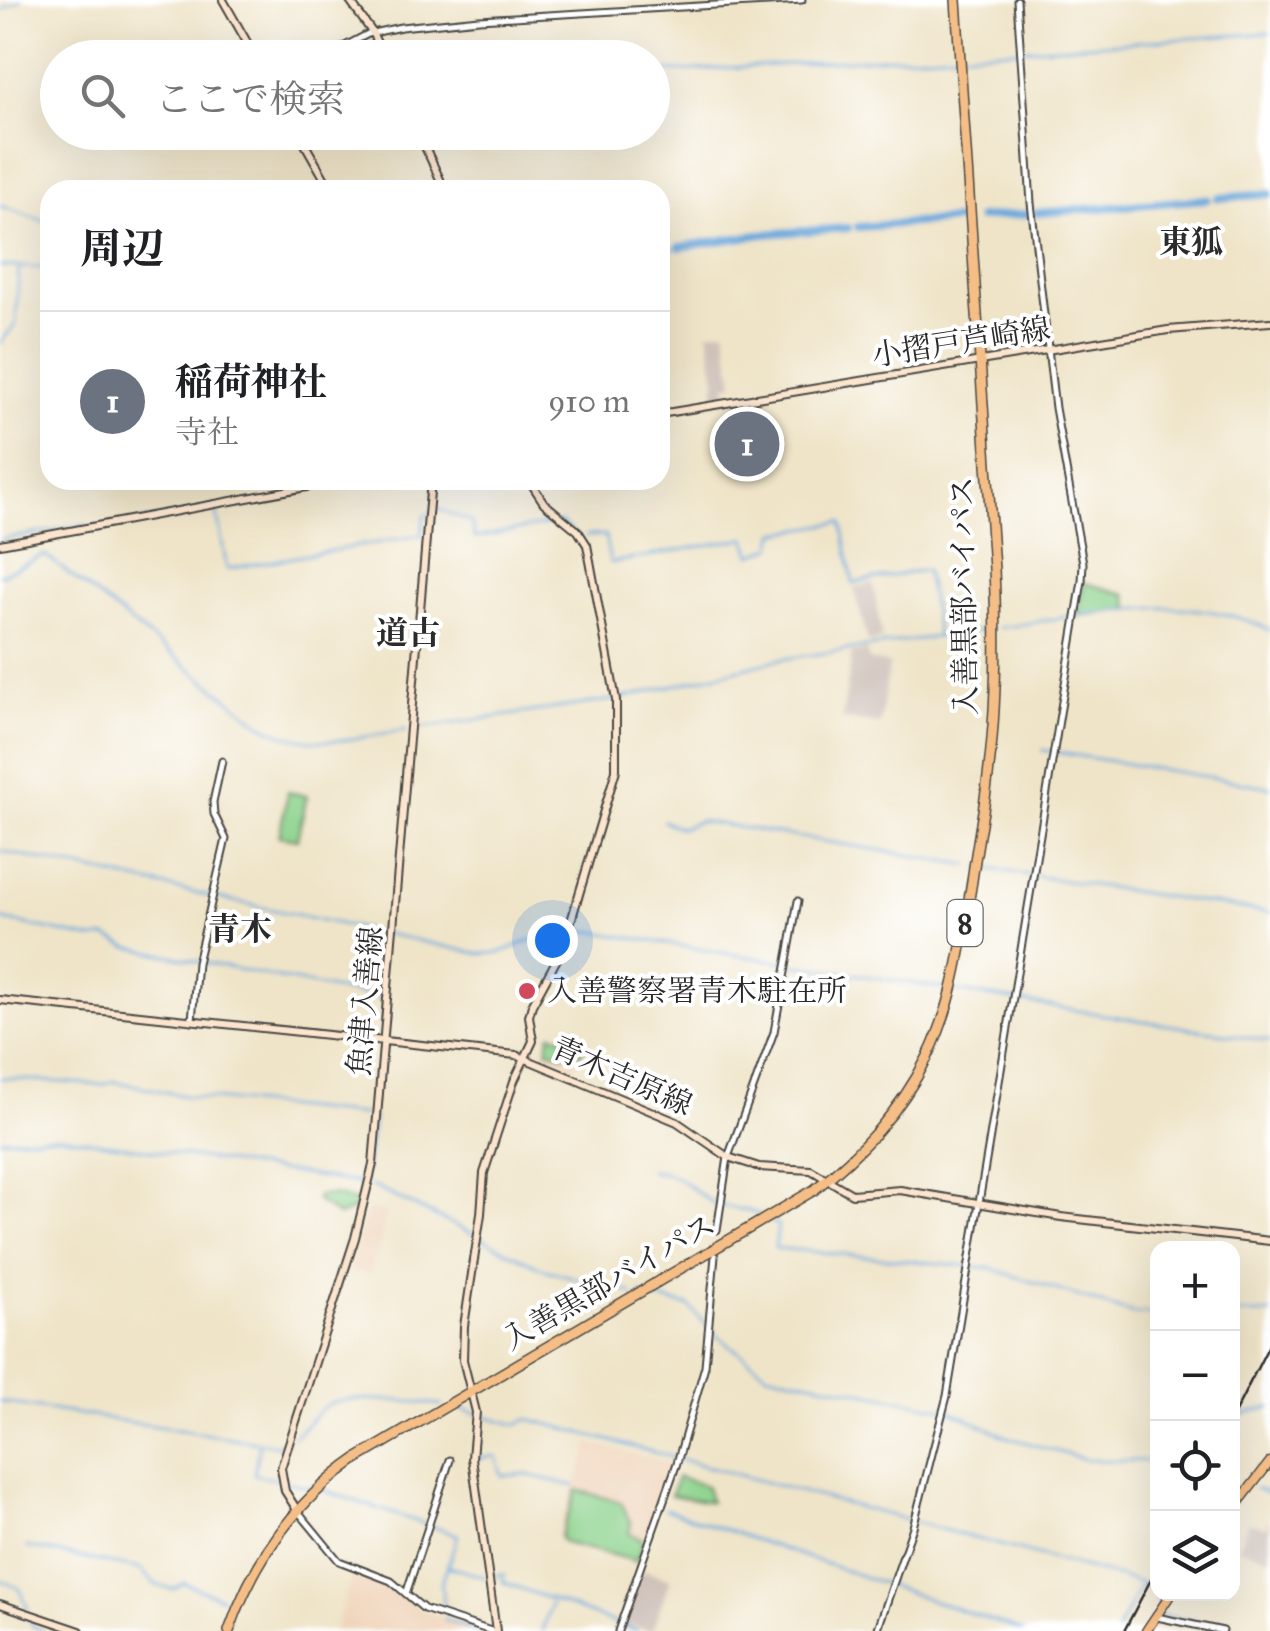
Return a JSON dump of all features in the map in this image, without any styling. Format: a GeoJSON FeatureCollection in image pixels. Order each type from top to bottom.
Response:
{"type":"FeatureCollection","features":[{"type":"Feature","properties":{"kind":"highway","name":"入善黒部バイパス"},"geometry":{"type":"LineString","coordinates":[[296,1510],[322,1484],[358,1458],[771,1217],[826,1180],[872,1138],[916,1080],[945,1016],[962,943],[990,764],[996,615],[956,0]]}},
{"type":"Feature","properties":{"kind":"highway","name":"8"},"geometry":{"type":"LineString","coordinates":[[226,1631],[236,1596],[264,1544],[284,1516],[296,1510]]}},
{"type":"Feature","properties":{"kind":"main road"},"geometry":{"type":"LineString","coordinates":[[223,0],[246,40]]}},
{"type":"Feature","properties":{"kind":"main road"},"geometry":{"type":"LineString","coordinates":[[349,0],[376,40]]}},
{"type":"Feature","properties":{"kind":"main road"},"geometry":{"type":"LineString","coordinates":[[308,150],[324,180]]}},
{"type":"Feature","properties":{"kind":"main road"},"geometry":{"type":"LineString","coordinates":[[426,150],[440,180]]}},
{"type":"Feature","properties":{"kind":"main road","name":"小摺戸芦崎線"},"geometry":{"type":"LineString","coordinates":[[670,412],[1168,330],[1270,322]]}},
{"type":"Feature","properties":{"kind":"main road"},"geometry":{"type":"LineString","coordinates":[[0,544],[290,490]]}},
{"type":"Feature","properties":{"kind":"main road","name":"魚津入善線"},"geometry":{"type":"LineString","coordinates":[[296,1510],[285,1491],[281,1468],[360,1221],[373,1164],[430,490]]}},
{"type":"Feature","properties":{"kind":"main road"},"geometry":{"type":"LineString","coordinates":[[494,1631],[472,1458],[476,1412],[462,1351],[484,1173],[533,1041],[530,1011],[563,948],[616,764],[615,697],[587,545],[536,490]]}},
{"type":"Feature","properties":{"kind":"main road","name":"青木吉原線"},"geometry":{"type":"LineString","coordinates":[[0,1000],[524,1058],[678,1122],[728,1157],[759,1167],[811,1170],[852,1194],[900,1190],[1270,1241]]}},
{"type":"Feature","properties":{"kind":"main road"},"geometry":{"type":"LineString","coordinates":[[1240,1501],[1270,1462]]}},
{"type":"Feature","properties":{"kind":"main road"},"geometry":{"type":"LineString","coordinates":[[1146,1631],[1166,1601]]}},
{"type":"Feature","properties":{"kind":"main road"},"geometry":{"type":"LineString","coordinates":[[0,1604],[80,1631]]}},
{"type":"Feature","properties":{"kind":"street"},"geometry":{"type":"LineString","coordinates":[[357,40],[372,32],[480,19],[802,0]]}},
{"type":"Feature","properties":{"kind":"street"},"geometry":{"type":"LineString","coordinates":[[878,1631],[913,1527],[942,1418],[981,1204],[1082,581],[1055,406],[1031,203],[1017,0]]}},
{"type":"Feature","properties":{"kind":"street"},"geometry":{"type":"LineString","coordinates":[[192,1021],[197,963],[226,839],[214,814],[213,802],[222,760]]}},
{"type":"Feature","properties":{"kind":"street"},"geometry":{"type":"LineString","coordinates":[[717,1230],[728,1157],[774,1032],[798,901]]}},
{"type":"Feature","properties":{"kind":"street"},"geometry":{"type":"LineString","coordinates":[[618,1631],[677,1462],[705,1366],[716,1256]]}},
{"type":"Feature","properties":{"kind":"street"},"geometry":{"type":"LineString","coordinates":[[406,1594],[450,1460]]}},
{"type":"Feature","properties":{"kind":"street"},"geometry":{"type":"LineString","coordinates":[[296,1510],[339,1561],[391,1581],[424,1609],[494,1631]]}},
{"type":"Feature","properties":{"kind":"street"},"geometry":{"type":"LineString","coordinates":[[1159,1612],[1223,1631]]}},
{"type":"Feature","properties":{"kind":"shaded area"},"geometry":{"type":"Polygon","coordinates":[[[725,329],[734,383],[726,384],[729,401],[713,404],[716,379],[708,332],[725,329]]]}},
{"type":"Feature","properties":{"kind":"shaded area"},"geometry":{"type":"Polygon","coordinates":[[[873,584],[882,639],[868,642],[854,587],[873,584]]]}},
{"type":"Feature","properties":{"kind":"shaded area"},"geometry":{"type":"Polygon","coordinates":[[[866,650],[869,660],[889,664],[880,724],[842,719],[852,653],[866,650]]]}},
{"type":"Feature","properties":{"kind":"shaded area"},"geometry":{"type":"Polygon","coordinates":[[[551,1033],[586,1042],[572,1072],[544,1060],[551,1033]]]}},
{"type":"Feature","properties":{"kind":"shaded area"},"geometry":{"type":"Polygon","coordinates":[[[367,1209],[386,1213],[370,1274],[349,1270],[367,1209]]]}},
{"type":"Feature","properties":{"kind":"shaded area"},"geometry":{"type":"Polygon","coordinates":[[[590,1443],[674,1464],[638,1563],[562,1543],[557,1537],[590,1443]]]}},
{"type":"Feature","properties":{"kind":"shaded area"},"geometry":{"type":"Polygon","coordinates":[[[1270,1518],[1270,1558],[1240,1548],[1248,1522],[1266,1528],[1270,1518]]]}},
{"type":"Feature","properties":{"kind":"shaded area"},"geometry":{"type":"Polygon","coordinates":[[[642,1570],[670,1579],[652,1631],[624,1624],[642,1570]]]}},
{"type":"Feature","properties":{"kind":"shaded area"},"geometry":{"type":"Polygon","coordinates":[[[353,1571],[389,1584],[417,1609],[478,1631],[335,1631],[353,1571]]]}},
{"type":"Feature","properties":{"kind":"green space"},"geometry":{"type":"Polygon","coordinates":[[[1084,583],[1126,594],[1130,609],[1078,616],[1084,583]]]}},
{"type":"Feature","properties":{"kind":"green space"},"geometry":{"type":"Polygon","coordinates":[[[288,792],[307,796],[297,839],[279,836],[288,792]]]}},
{"type":"Feature","properties":{"kind":"green space"},"geometry":{"type":"Polygon","coordinates":[[[551,1033],[586,1042],[581,1054],[574,1050],[565,1055],[547,1050],[551,1033]]]}},
{"type":"Feature","properties":{"kind":"green space"},"geometry":{"type":"Polygon","coordinates":[[[317,1196],[353,1200],[360,1207],[338,1216],[316,1200],[317,1196]]]}},
{"type":"Feature","properties":{"kind":"green space"},"geometry":{"type":"Polygon","coordinates":[[[677,1477],[706,1486],[710,1502],[671,1495],[677,1477]]]}},
{"type":"Feature","properties":{"kind":"green space"},"geometry":{"type":"Polygon","coordinates":[[[577,1490],[621,1502],[631,1524],[629,1533],[644,1540],[636,1561],[564,1543],[560,1537],[577,1490]]]}},
{"type":"Feature","properties":{"kind":"waterway"},"geometry":{"type":"LineString","coordinates":[[0,11],[21,0]]}},
{"type":"Feature","properties":{"kind":"waterway"},"geometry":{"type":"LineString","coordinates":[[963,53],[1270,33]]}},
{"type":"Feature","properties":{"kind":"waterway"},"geometry":{"type":"LineString","coordinates":[[670,72],[955,53]]}},
{"type":"Feature","properties":{"kind":"waterway"},"geometry":{"type":"LineString","coordinates":[[1218,198],[1270,194]]}},
{"type":"Feature","properties":{"kind":"waterway"},"geometry":{"type":"LineString","coordinates":[[1037,213],[1207,199]]}},
{"type":"Feature","properties":{"kind":"waterway"},"geometry":{"type":"LineString","coordinates":[[0,206],[40,220]]}},
{"type":"Feature","properties":{"kind":"waterway"},"geometry":{"type":"LineString","coordinates":[[979,218],[1027,214]]}},
{"type":"Feature","properties":{"kind":"waterway"},"geometry":{"type":"LineString","coordinates":[[858,227],[957,220]]}},
{"type":"Feature","properties":{"kind":"waterway"},"geometry":{"type":"LineString","coordinates":[[679,247],[763,234],[848,228]]}},
{"type":"Feature","properties":{"kind":"waterway"},"geometry":{"type":"LineString","coordinates":[[0,266],[40,268]]}},
{"type":"Feature","properties":{"kind":"waterway"},"geometry":{"type":"LineString","coordinates":[[0,343],[16,324],[19,267]]}},
{"type":"Feature","properties":{"kind":"waterway"},"geometry":{"type":"LineString","coordinates":[[94,529],[216,509],[227,569],[422,535],[424,517],[436,508],[471,522],[475,538],[560,522],[578,536]]}},
{"type":"Feature","properties":{"kind":"waterway"},"geometry":{"type":"LineString","coordinates":[[586,536],[605,535],[610,563],[746,538],[752,555],[773,547],[776,533],[842,522],[853,583],[926,570],[937,635]]}},
{"type":"Feature","properties":{"kind":"waterway"},"geometry":{"type":"LineString","coordinates":[[0,540],[87,525]]}},
{"type":"Feature","properties":{"kind":"waterway"},"geometry":{"type":"LineString","coordinates":[[0,575],[45,555],[258,722],[276,732],[330,741],[406,730]]}},
{"type":"Feature","properties":{"kind":"waterway"},"geometry":{"type":"LineString","coordinates":[[999,628],[1101,612],[1171,608],[1238,618],[1270,630]]}},
{"type":"Feature","properties":{"kind":"waterway"},"geometry":{"type":"LineString","coordinates":[[414,729],[619,699],[776,660],[991,629]]}},
{"type":"Feature","properties":{"kind":"waterway"},"geometry":{"type":"LineString","coordinates":[[1042,750],[1270,787]]}},
{"type":"Feature","properties":{"kind":"waterway"},"geometry":{"type":"LineString","coordinates":[[663,821],[681,828],[700,821],[970,865]]}},
{"type":"Feature","properties":{"kind":"waterway"},"geometry":{"type":"LineString","coordinates":[[0,851],[480,954],[499,953],[565,927],[947,989]]}},
{"type":"Feature","properties":{"kind":"waterway"},"geometry":{"type":"LineString","coordinates":[[978,867],[1270,913]]}},
{"type":"Feature","properties":{"kind":"waterway"},"geometry":{"type":"LineString","coordinates":[[0,919],[93,939],[106,937],[128,947],[382,999]]}},
{"type":"Feature","properties":{"kind":"waterway"},"geometry":{"type":"LineString","coordinates":[[955,991],[1270,1041]]}},
{"type":"Feature","properties":{"kind":"waterway"},"geometry":{"type":"LineString","coordinates":[[0,1078],[103,1085],[113,1081],[185,1096],[373,1116],[364,1183]]}},
{"type":"Feature","properties":{"kind":"waterway"},"geometry":{"type":"LineString","coordinates":[[0,1139],[60,1136],[365,1184]]}},
{"type":"Feature","properties":{"kind":"waterway"},"geometry":{"type":"LineString","coordinates":[[650,1171],[678,1179],[714,1203],[762,1216]]}},
{"type":"Feature","properties":{"kind":"waterway"},"geometry":{"type":"LineString","coordinates":[[372,1186],[473,1234]]}},
{"type":"Feature","properties":{"kind":"waterway"},"geometry":{"type":"LineString","coordinates":[[768,1220],[778,1225],[775,1248],[989,1268],[1134,1314],[1150,1314]]}},
{"type":"Feature","properties":{"kind":"waterway"},"geometry":{"type":"LineString","coordinates":[[481,1238],[546,1270],[632,1293]]}},
{"type":"Feature","properties":{"kind":"waterway"},"geometry":{"type":"LineString","coordinates":[[640,1295],[689,1306],[707,1326]]}},
{"type":"Feature","properties":{"kind":"waterway"},"geometry":{"type":"LineString","coordinates":[[1240,1314],[1270,1314]]}},
{"type":"Feature","properties":{"kind":"waterway"},"geometry":{"type":"LineString","coordinates":[[712,1332],[767,1373],[947,1409],[1007,1437],[1087,1460],[1150,1461]]}},
{"type":"Feature","properties":{"kind":"waterway"},"geometry":{"type":"LineString","coordinates":[[293,1437],[324,1407],[337,1401],[441,1405]]}},
{"type":"Feature","properties":{"kind":"waterway"},"geometry":{"type":"LineString","coordinates":[[0,1402],[277,1445],[287,1441]]}},
{"type":"Feature","properties":{"kind":"waterway"},"geometry":{"type":"LineString","coordinates":[[454,1407],[517,1425],[528,1419],[1142,1583],[1154,1590],[1162,1615],[1245,1631]]}},
{"type":"Feature","properties":{"kind":"waterway"},"geometry":{"type":"LineString","coordinates":[[1240,1414],[1270,1407]]}},
{"type":"Feature","properties":{"kind":"waterway"},"geometry":{"type":"LineString","coordinates":[[259,1444],[254,1474],[280,1480]]}},
{"type":"Feature","properties":{"kind":"waterway"},"geometry":{"type":"LineString","coordinates":[[476,1459],[496,1456],[502,1476],[524,1474],[575,1486]]}},
{"type":"Feature","properties":{"kind":"waterway"},"geometry":{"type":"LineString","coordinates":[[288,1482],[314,1488]]}},
{"type":"Feature","properties":{"kind":"waterway"},"geometry":{"type":"LineString","coordinates":[[1255,1488],[1270,1494]]}},
{"type":"Feature","properties":{"kind":"waterway"},"geometry":{"type":"LineString","coordinates":[[322,1490],[458,1535],[441,1584],[445,1613]]}},
{"type":"Feature","properties":{"kind":"waterway"},"geometry":{"type":"LineString","coordinates":[[665,1509],[1022,1631]]}},
{"type":"Feature","properties":{"kind":"waterway"},"geometry":{"type":"LineString","coordinates":[[27,1547],[140,1569],[156,1585],[173,1589],[184,1583],[222,1598]]}},
{"type":"Feature","properties":{"kind":"waterway"},"geometry":{"type":"LineString","coordinates":[[449,1567],[485,1577]]}},
{"type":"Feature","properties":{"kind":"waterway"},"geometry":{"type":"LineString","coordinates":[[493,1576],[504,1574],[503,1582],[637,1631]]}},
{"type":"Feature","properties":{"kind":"waterway"},"geometry":{"type":"LineString","coordinates":[[0,1579],[19,1589],[28,1609]]}},
{"type":"Feature","properties":{"kind":"waterway"},"geometry":{"type":"LineString","coordinates":[[1117,1631],[1142,1583]]}},
{"type":"Feature","properties":{"kind":"waterway"},"geometry":{"type":"LineString","coordinates":[[542,1631],[551,1604]]}},
{"type":"Feature","properties":{"kind":"waterway"},"geometry":{"type":"LineString","coordinates":[[29,1617],[33,1626],[43,1631]]}},
{"type":"Feature","properties":{"kind":"waterway"},"geometry":{"type":"LineString","coordinates":[[444,1619],[477,1631]]}},
{"type":"Feature","properties":{"kind":"railway"},"geometry":{"type":"LineString","coordinates":[[1240,1402],[1270,1343]]}},
{"type":"Feature","properties":{"kind":"railway"},"geometry":{"type":"LineString","coordinates":[[1124,1631],[1150,1581]]}},
{"type":"Feature","properties":{"kind":"place","name":"稲荷神社"},"geometry":{"type":"Point","coordinates":[747,444]}},
{"type":"Feature","properties":{"kind":"place","name":"入善警察署青木駐在所"},"geometry":{"type":"Point","coordinates":[527,991]}},
{"type":"Feature","properties":{"kind":"district","name":"東狐"},"geometry":{"type":"Point","coordinates":[1191,242]}},
{"type":"Feature","properties":{"kind":"district","name":"道古"},"geometry":{"type":"Point","coordinates":[408,633]}},
{"type":"Feature","properties":{"kind":"district","name":"青木"},"geometry":{"type":"Point","coordinates":[240,929]}}]}
